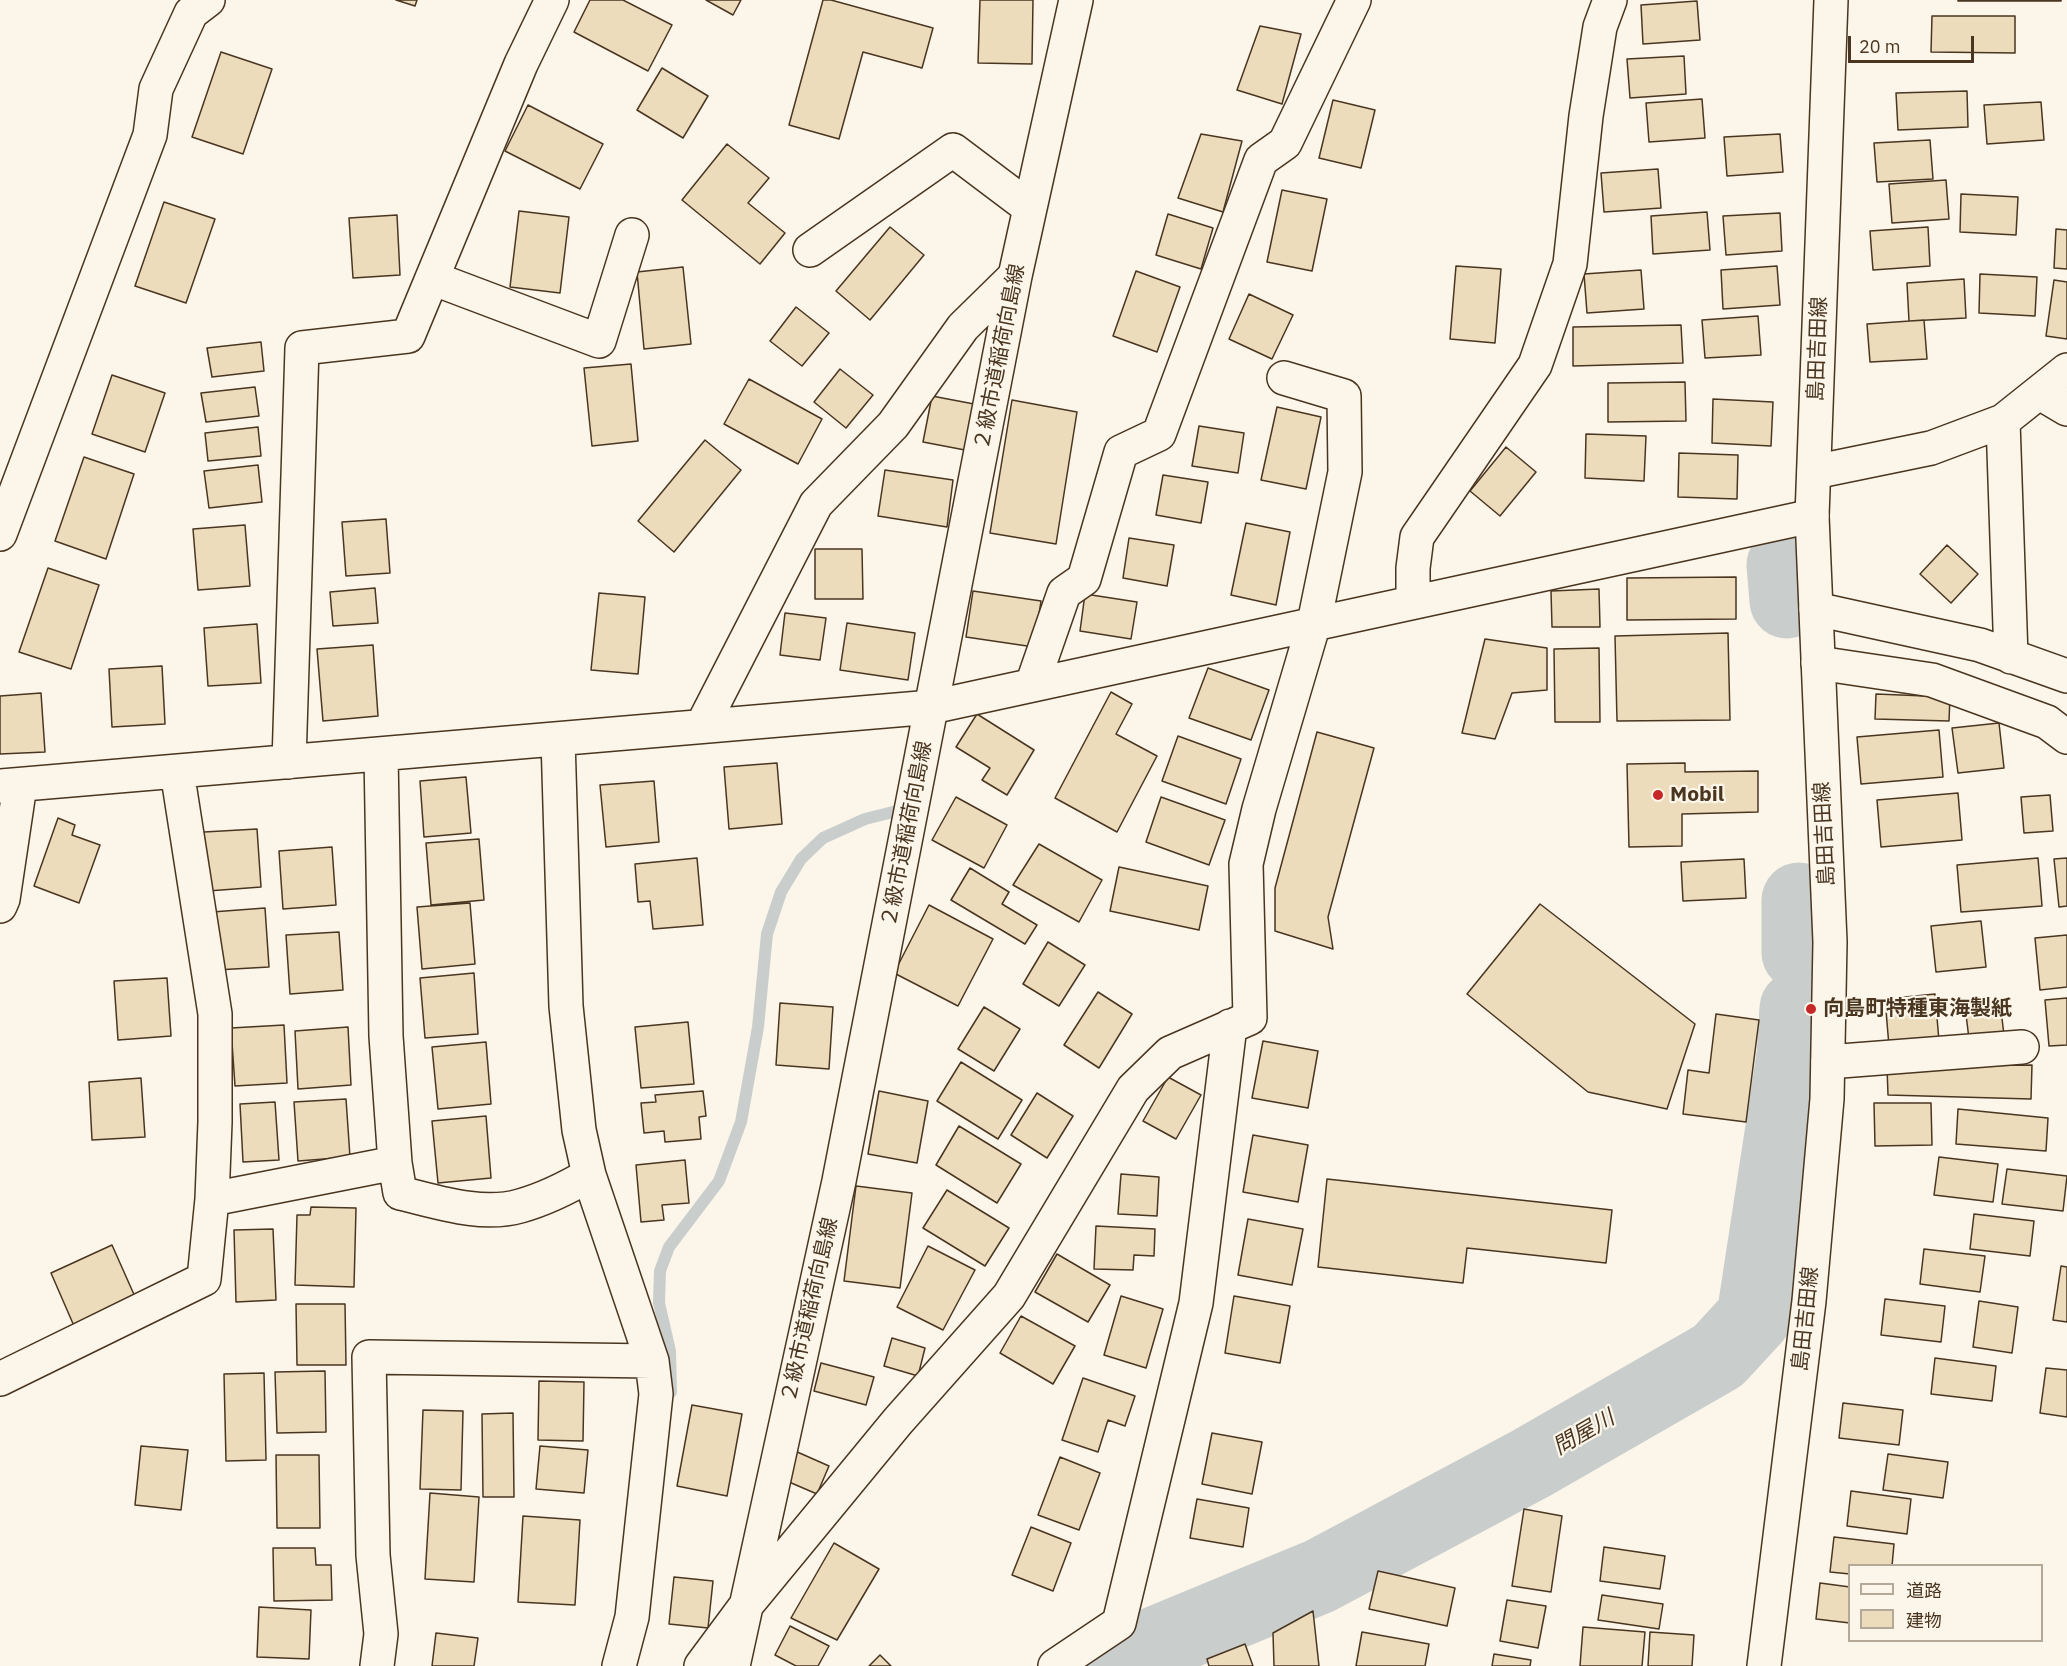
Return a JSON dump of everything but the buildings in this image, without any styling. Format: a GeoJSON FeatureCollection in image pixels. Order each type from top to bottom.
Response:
{"type":"FeatureCollection","features":[{"type":"Feature","properties":{"kind":"street"},"geometry":{"type":"LineString","coordinates":[[0,534],[150,135],[156,89],[191,14],[208,0]]}},
{"type":"Feature","properties":{"kind":"street"},"geometry":{"type":"LineString","coordinates":[[289,762],[302,348],[408,336],[521,64],[552,0]]}},
{"type":"Feature","properties":{"kind":"street","name":"２級市道稲荷向島線"},"geometry":{"type":"LineString","coordinates":[[733,1666],[839,1180],[1015,276],[1076,0]]}},
{"type":"Feature","properties":{"kind":"street"},"geometry":{"type":"LineString","coordinates":[[1032,684],[1064,593],[1084,579],[1121,452],[1159,434],[1261,160],[1285,143],[1354,0]]}},
{"type":"Feature","properties":{"kind":"street"},"geometry":{"type":"LineString","coordinates":[[1413,602],[1413,568],[1417,537],[1535,365],[1570,264],[1586,117],[1600,27],[1610,0]]}},
{"type":"Feature","properties":{"kind":"street","name":"島田吉田線"},"geometry":{"type":"LineString","coordinates":[[1764,1666],[1809,1301],[1827,1099],[1830,942],[1812,516],[1832,0]]}},
{"type":"Feature","properties":{"kind":"street"},"geometry":{"type":"LineString","coordinates":[[810,250],[953,150],[1030,208]]}},
{"type":"Feature","properties":{"kind":"street"},"geometry":{"type":"LineString","coordinates":[[432,278],[599,340],[632,235]]}},
{"type":"Feature","properties":{"kind":"street"},"geometry":{"type":"LineString","coordinates":[[702,726],[816,504],[893,425],[963,327],[1015,276]]}},
{"type":"Feature","properties":{"kind":"street"},"geometry":{"type":"LineString","coordinates":[[1814,471],[1931,448],[2004,421],[2053,401],[2067,370]]}},
{"type":"Feature","properties":{"kind":"street"},"geometry":{"type":"LineString","coordinates":[[701,1666],[744,1608],[898,1421],[1008,1296],[1133,1089],[1170,1053],[1250,1018],[1246,864],[1259,809],[1314,623],[1345,472],[1344,396],[1284,378]]}},
{"type":"Feature","properties":{"kind":"street"},"geometry":{"type":"LineString","coordinates":[[2004,421],[2012,657]]}},
{"type":"Feature","properties":{"kind":"street"},"geometry":{"type":"LineString","coordinates":[[0,906],[3,899],[10,786],[932,707],[1812,516]]}},
{"type":"Feature","properties":{"kind":"street"},"geometry":{"type":"LineString","coordinates":[[1816,609],[1980,645],[2067,676]]}},
{"type":"Feature","properties":{"kind":"street"},"geometry":{"type":"LineString","coordinates":[[1818,663],[1932,680],[2047,723],[2067,737]]}},
{"type":"Feature","properties":{"kind":"street"},"geometry":{"type":"LineString","coordinates":[[558,739],[566,1006],[579,1130],[589,1175],[652,1361],[656,1394],[632,1617],[619,1666]]}},
{"type":"Feature","properties":{"kind":"street"},"geometry":{"type":"LineString","coordinates":[[381,754],[386,1036],[395,1163],[400,1193],[450,1205],[486,1210],[519,1207],[555,1194],[589,1175]]}},
{"type":"Feature","properties":{"kind":"street"},"geometry":{"type":"LineString","coordinates":[[0,1379],[204,1280],[212,1199],[215,1014],[177,771]]}},
{"type":"Feature","properties":{"kind":"street"},"geometry":{"type":"LineString","coordinates":[[1055,1666],[1119,1623],[1196,1303],[1230,1026]]}},
{"type":"Feature","properties":{"kind":"street"},"geometry":{"type":"LineString","coordinates":[[1828,1062],[2022,1047]]}},
{"type":"Feature","properties":{"kind":"street"},"geometry":{"type":"LineString","coordinates":[[212,1199],[395,1163]]}},
{"type":"Feature","properties":{"kind":"street"},"geometry":{"type":"LineString","coordinates":[[377,1666],[381,1634],[373,1555],[369,1357],[652,1361]]}},
{"type":"Feature","properties":{"kind":"waterway","name":"問屋川"},"geometry":{"type":"LineString","coordinates":[[1784,565],[1787,601]]}},
{"type":"Feature","properties":{"kind":"waterway"},"geometry":{"type":"LineString","coordinates":[[671,1392],[670,1351],[659,1303],[660,1271],[669,1247],[719,1181],[741,1122],[758,1027],[767,934],[781,892],[801,859],[823,838],[865,819],[901,810]]}},
{"type":"Feature","properties":{"kind":"waterway","name":"問屋川"},"geometry":{"type":"LineString","coordinates":[[1799,900],[1799,953]]}},
{"type":"Feature","properties":{"kind":"waterway","name":"問屋川"},"geometry":{"type":"LineString","coordinates":[[1119,1666],[1158,1643],[1320,1576],[1530,1464],[1718,1356],[1754,1317],[1794,1056],[1797,1008]]}},
{"type":"Feature","properties":{"kind":"place","name":"Mobil"},"geometry":{"type":"Point","coordinates":[1658,795]}},
{"type":"Feature","properties":{"kind":"place","name":"向島町特種東海製紙"},"geometry":{"type":"Point","coordinates":[1811,1009]}}]}
